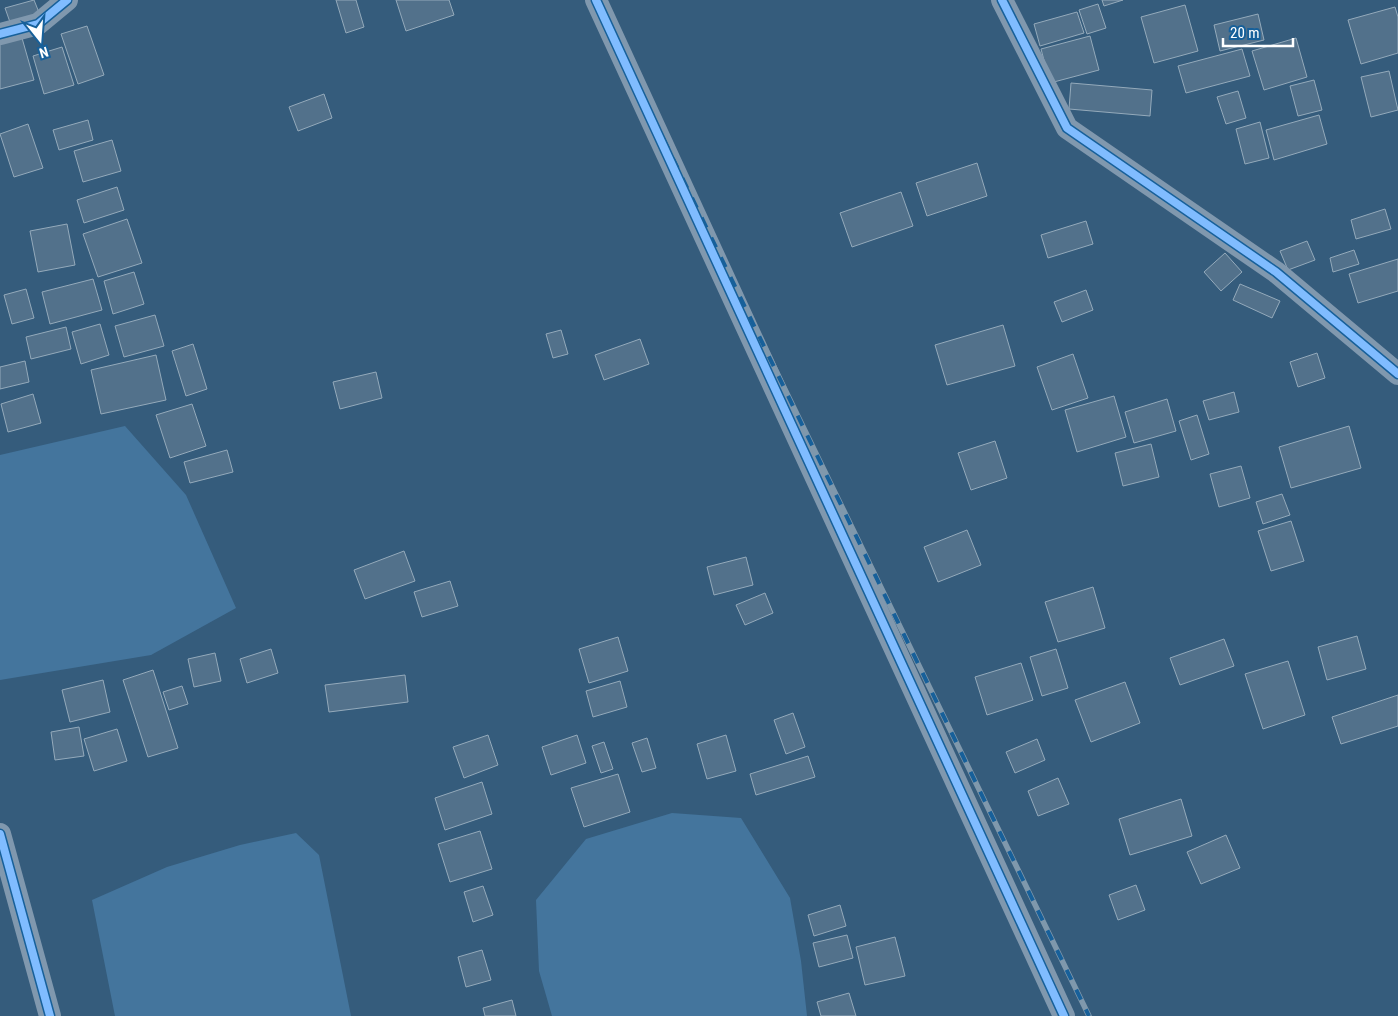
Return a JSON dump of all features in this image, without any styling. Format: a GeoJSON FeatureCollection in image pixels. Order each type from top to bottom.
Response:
{"type":"FeatureCollection","features":[{"type":"Feature","properties":{"kind":"street"},"geometry":{"type":"LineString","coordinates":[[0,34],[38,24],[67,0]]}},
{"type":"Feature","properties":{"kind":"street"},"geometry":{"type":"LineString","coordinates":[[596,0],[1064,1016]]}},
{"type":"Feature","properties":{"kind":"street"},"geometry":{"type":"LineString","coordinates":[[1002,0],[1067,128],[1276,272],[1398,374]]}},
{"type":"Feature","properties":{"kind":"street"},"geometry":{"type":"LineString","coordinates":[[0,834],[50,1016]]}},
{"type":"Feature","properties":{"kind":"water"},"geometry":{"type":"Polygon","coordinates":[[[125,426],[186,495],[236,608],[151,655],[0,680],[0,455],[125,426]]]}},
{"type":"Feature","properties":{"kind":"water"},"geometry":{"type":"Polygon","coordinates":[[[672,813],[741,818],[790,898],[801,961],[807,1016],[552,1016],[539,971],[536,900],[586,839],[672,813]]]}},
{"type":"Feature","properties":{"kind":"water"},"geometry":{"type":"Polygon","coordinates":[[[296,833],[319,855],[351,1016],[115,1016],[92,900],[167,867],[240,845],[296,833]]]}},
{"type":"Feature","properties":{"kind":"building"},"geometry":{"type":"Polygon","coordinates":[[[34,0],[40,15],[11,25],[5,8],[34,0]]]}},
{"type":"Feature","properties":{"kind":"building"},"geometry":{"type":"Polygon","coordinates":[[[336,0],[356,0],[364,27],[346,33],[336,0]]]}},
{"type":"Feature","properties":{"kind":"building"},"geometry":{"type":"Polygon","coordinates":[[[396,0],[449,0],[454,15],[406,31],[396,0]]]}},
{"type":"Feature","properties":{"kind":"building"},"geometry":{"type":"Polygon","coordinates":[[[1102,0],[1123,0],[1104,6],[1102,0]]]}},
{"type":"Feature","properties":{"kind":"building"},"geometry":{"type":"Polygon","coordinates":[[[1098,4],[1106,28],[1087,34],[1079,10],[1098,4]]]}},
{"type":"Feature","properties":{"kind":"building"},"geometry":{"type":"Polygon","coordinates":[[[1185,5],[1198,51],[1154,63],[1141,17],[1185,5]]]}},
{"type":"Feature","properties":{"kind":"building"},"geometry":{"type":"Polygon","coordinates":[[[1395,7],[1398,17],[1398,53],[1361,64],[1348,20],[1395,7]]]}},
{"type":"Feature","properties":{"kind":"building"},"geometry":{"type":"Polygon","coordinates":[[[1077,12],[1084,33],[1040,46],[1034,24],[1077,12]]]}},
{"type":"Feature","properties":{"kind":"building"},"geometry":{"type":"Polygon","coordinates":[[[1258,14],[1264,40],[1220,51],[1214,25],[1258,14]]]}},
{"type":"Feature","properties":{"kind":"building"},"geometry":{"type":"Polygon","coordinates":[[[87,26],[104,75],[78,84],[61,34],[87,26]]]}},
{"type":"Feature","properties":{"kind":"building"},"geometry":{"type":"Polygon","coordinates":[[[1090,36],[1099,70],[1050,83],[1041,49],[1090,36]]]}},
{"type":"Feature","properties":{"kind":"building"},"geometry":{"type":"Polygon","coordinates":[[[22,38],[34,80],[0,89],[0,44],[22,38]]]}},
{"type":"Feature","properties":{"kind":"building"},"geometry":{"type":"Polygon","coordinates":[[[1296,38],[1307,77],[1264,90],[1252,51],[1296,38]]]}},
{"type":"Feature","properties":{"kind":"building"},"geometry":{"type":"Polygon","coordinates":[[[62,47],[74,85],[44,94],[33,56],[62,47]]]}},
{"type":"Feature","properties":{"kind":"building"},"geometry":{"type":"Polygon","coordinates":[[[1242,49],[1250,76],[1186,93],[1178,66],[1242,49]]]}},
{"type":"Feature","properties":{"kind":"building"},"geometry":{"type":"Polygon","coordinates":[[[1389,71],[1398,110],[1371,117],[1361,77],[1389,71]]]}},
{"type":"Feature","properties":{"kind":"building"},"geometry":{"type":"Polygon","coordinates":[[[1314,80],[1322,110],[1298,116],[1290,86],[1314,80]]]}},
{"type":"Feature","properties":{"kind":"building"},"geometry":{"type":"Polygon","coordinates":[[[1071,83],[1152,90],[1150,116],[1069,109],[1071,83]]]}},
{"type":"Feature","properties":{"kind":"building"},"geometry":{"type":"Polygon","coordinates":[[[1238,91],[1246,118],[1226,124],[1217,97],[1238,91]]]}},
{"type":"Feature","properties":{"kind":"building"},"geometry":{"type":"Polygon","coordinates":[[[324,94],[332,118],[298,131],[289,107],[324,94]]]}},
{"type":"Feature","properties":{"kind":"building"},"geometry":{"type":"Polygon","coordinates":[[[1319,115],[1327,144],[1274,160],[1266,130],[1319,115]]]}},
{"type":"Feature","properties":{"kind":"building"},"geometry":{"type":"Polygon","coordinates":[[[88,120],[93,140],[59,150],[53,130],[88,120]]]}},
{"type":"Feature","properties":{"kind":"building"},"geometry":{"type":"Polygon","coordinates":[[[1260,122],[1269,158],[1245,164],[1236,129],[1260,122]]]}},
{"type":"Feature","properties":{"kind":"building"},"geometry":{"type":"Polygon","coordinates":[[[28,124],[43,168],[14,177],[0,134],[28,124]]]}},
{"type":"Feature","properties":{"kind":"building"},"geometry":{"type":"Polygon","coordinates":[[[112,140],[121,171],[83,182],[74,151],[112,140]]]}},
{"type":"Feature","properties":{"kind":"building"},"geometry":{"type":"Polygon","coordinates":[[[977,163],[987,196],[927,216],[916,183],[977,163]]]}},
{"type":"Feature","properties":{"kind":"building"},"geometry":{"type":"Polygon","coordinates":[[[117,187],[124,210],[84,223],[77,200],[117,187]]]}},
{"type":"Feature","properties":{"kind":"building"},"geometry":{"type":"Polygon","coordinates":[[[901,192],[913,226],[852,247],[840,213],[901,192]]]}},
{"type":"Feature","properties":{"kind":"building"},"geometry":{"type":"Polygon","coordinates":[[[1385,209],[1391,229],[1356,239],[1351,220],[1385,209]]]}},
{"type":"Feature","properties":{"kind":"building"},"geometry":{"type":"Polygon","coordinates":[[[127,219],[142,263],[98,277],[83,234],[127,219]]]}},
{"type":"Feature","properties":{"kind":"building"},"geometry":{"type":"Polygon","coordinates":[[[1086,221],[1093,244],[1048,258],[1041,235],[1086,221]]]}},
{"type":"Feature","properties":{"kind":"building"},"geometry":{"type":"Polygon","coordinates":[[[67,224],[75,265],[38,272],[30,231],[67,224]]]}},
{"type":"Feature","properties":{"kind":"building"},"geometry":{"type":"Polygon","coordinates":[[[1307,241],[1315,260],[1288,270],[1280,251],[1307,241]]]}},
{"type":"Feature","properties":{"kind":"building"},"geometry":{"type":"Polygon","coordinates":[[[1354,250],[1359,264],[1333,272],[1330,258],[1354,250]]]}},
{"type":"Feature","properties":{"kind":"building"},"geometry":{"type":"Polygon","coordinates":[[[1225,253],[1242,272],[1221,291],[1204,272],[1225,253]]]}},
{"type":"Feature","properties":{"kind":"building"},"geometry":{"type":"Polygon","coordinates":[[[1398,259],[1398,291],[1358,303],[1349,274],[1398,259]]]}},
{"type":"Feature","properties":{"kind":"building"},"geometry":{"type":"Polygon","coordinates":[[[134,272],[144,304],[113,314],[104,281],[134,272]]]}},
{"type":"Feature","properties":{"kind":"building"},"geometry":{"type":"Polygon","coordinates":[[[93,279],[102,310],[50,324],[42,292],[93,279]]]}},
{"type":"Feature","properties":{"kind":"building"},"geometry":{"type":"Polygon","coordinates":[[[1240,284],[1280,301],[1272,318],[1233,300],[1240,284]]]}},
{"type":"Feature","properties":{"kind":"building"},"geometry":{"type":"Polygon","coordinates":[[[26,289],[34,318],[12,324],[4,295],[26,289]]]}},
{"type":"Feature","properties":{"kind":"building"},"geometry":{"type":"Polygon","coordinates":[[[1086,290],[1093,310],[1062,322],[1054,302],[1086,290]]]}},
{"type":"Feature","properties":{"kind":"building"},"geometry":{"type":"Polygon","coordinates":[[[155,315],[164,346],[124,357],[115,326],[155,315]]]}},
{"type":"Feature","properties":{"kind":"building"},"geometry":{"type":"Polygon","coordinates":[[[100,324],[109,355],[81,364],[72,332],[100,324]]]}},
{"type":"Feature","properties":{"kind":"building"},"geometry":{"type":"Polygon","coordinates":[[[1003,325],[1015,366],[947,385],[935,345],[1003,325]]]}},
{"type":"Feature","properties":{"kind":"building"},"geometry":{"type":"Polygon","coordinates":[[[66,327],[71,349],[31,359],[26,337],[66,327]]]}},
{"type":"Feature","properties":{"kind":"building"},"geometry":{"type":"Polygon","coordinates":[[[561,330],[568,354],[553,358],[546,334],[561,330]]]}},
{"type":"Feature","properties":{"kind":"building"},"geometry":{"type":"Polygon","coordinates":[[[640,339],[649,364],[604,380],[595,355],[640,339]]]}},
{"type":"Feature","properties":{"kind":"building"},"geometry":{"type":"Polygon","coordinates":[[[193,344],[207,389],[186,396],[172,351],[193,344]]]}},
{"type":"Feature","properties":{"kind":"building"},"geometry":{"type":"Polygon","coordinates":[[[1317,353],[1325,378],[1298,387],[1290,362],[1317,353]]]}},
{"type":"Feature","properties":{"kind":"building"},"geometry":{"type":"Polygon","coordinates":[[[1073,354],[1088,398],[1052,410],[1037,367],[1073,354]]]}},
{"type":"Feature","properties":{"kind":"building"},"geometry":{"type":"Polygon","coordinates":[[[156,355],[166,400],[101,414],[91,370],[156,355]]]}},
{"type":"Feature","properties":{"kind":"building"},"geometry":{"type":"Polygon","coordinates":[[[25,361],[29,382],[0,389],[0,367],[25,361]]]}},
{"type":"Feature","properties":{"kind":"building"},"geometry":{"type":"Polygon","coordinates":[[[376,372],[382,398],[340,409],[333,382],[376,372]]]}},
{"type":"Feature","properties":{"kind":"building"},"geometry":{"type":"Polygon","coordinates":[[[1234,392],[1239,412],[1209,420],[1203,401],[1234,392]]]}},
{"type":"Feature","properties":{"kind":"building"},"geometry":{"type":"Polygon","coordinates":[[[33,394],[41,423],[8,432],[1,404],[33,394]]]}},
{"type":"Feature","properties":{"kind":"building"},"geometry":{"type":"Polygon","coordinates":[[[1114,396],[1126,437],[1077,452],[1065,410],[1114,396]]]}},
{"type":"Feature","properties":{"kind":"building"},"geometry":{"type":"Polygon","coordinates":[[[1167,399],[1176,431],[1134,443],[1125,412],[1167,399]]]}},
{"type":"Feature","properties":{"kind":"building"},"geometry":{"type":"Polygon","coordinates":[[[192,404],[206,446],[170,458],[156,415],[192,404]]]}},
{"type":"Feature","properties":{"kind":"building"},"geometry":{"type":"Polygon","coordinates":[[[1197,415],[1209,454],[1191,460],[1179,421],[1197,415]]]}},
{"type":"Feature","properties":{"kind":"building"},"geometry":{"type":"Polygon","coordinates":[[[1349,426],[1361,468],[1291,488],[1279,447],[1349,426]]]}},
{"type":"Feature","properties":{"kind":"building"},"geometry":{"type":"Polygon","coordinates":[[[995,441],[1007,478],[971,490],[958,453],[995,441]]]}},
{"type":"Feature","properties":{"kind":"building"},"geometry":{"type":"Polygon","coordinates":[[[1151,444],[1159,477],[1123,486],[1115,453],[1151,444]]]}},
{"type":"Feature","properties":{"kind":"building"},"geometry":{"type":"Polygon","coordinates":[[[227,450],[233,472],[190,483],[184,462],[227,450]]]}},
{"type":"Feature","properties":{"kind":"building"},"geometry":{"type":"Polygon","coordinates":[[[1241,466],[1250,498],[1219,507],[1210,474],[1241,466]]]}},
{"type":"Feature","properties":{"kind":"building"},"geometry":{"type":"Polygon","coordinates":[[[1282,494],[1290,515],[1263,524],[1256,502],[1282,494]]]}},
{"type":"Feature","properties":{"kind":"building"},"geometry":{"type":"Polygon","coordinates":[[[1291,521],[1304,561],[1271,571],[1258,531],[1291,521]]]}},
{"type":"Feature","properties":{"kind":"building"},"geometry":{"type":"Polygon","coordinates":[[[967,530],[981,565],[938,582],[924,547],[967,530]]]}},
{"type":"Feature","properties":{"kind":"building"},"geometry":{"type":"Polygon","coordinates":[[[404,551],[415,581],[365,599],[354,570],[404,551]]]}},
{"type":"Feature","properties":{"kind":"building"},"geometry":{"type":"Polygon","coordinates":[[[746,557],[753,585],[714,595],[707,567],[746,557]]]}},
{"type":"Feature","properties":{"kind":"building"},"geometry":{"type":"Polygon","coordinates":[[[450,581],[458,606],[422,617],[414,592],[450,581]]]}},
{"type":"Feature","properties":{"kind":"building"},"geometry":{"type":"Polygon","coordinates":[[[1093,587],[1105,628],[1058,642],[1045,602],[1093,587]]]}},
{"type":"Feature","properties":{"kind":"building"},"geometry":{"type":"Polygon","coordinates":[[[765,593],[773,613],[745,625],[736,605],[765,593]]]}},
{"type":"Feature","properties":{"kind":"building"},"geometry":{"type":"Polygon","coordinates":[[[1357,636],[1366,669],[1327,680],[1318,647],[1357,636]]]}},
{"type":"Feature","properties":{"kind":"building"},"geometry":{"type":"Polygon","coordinates":[[[618,637],[628,671],[589,683],[579,649],[618,637]]]}},
{"type":"Feature","properties":{"kind":"building"},"geometry":{"type":"Polygon","coordinates":[[[1224,639],[1234,666],[1180,685],[1170,658],[1224,639]]]}},
{"type":"Feature","properties":{"kind":"building"},"geometry":{"type":"Polygon","coordinates":[[[271,649],[278,673],[247,683],[240,659],[271,649]]]}},
{"type":"Feature","properties":{"kind":"building"},"geometry":{"type":"Polygon","coordinates":[[[1056,649],[1068,688],[1042,696],[1030,657],[1056,649]]]}},
{"type":"Feature","properties":{"kind":"building"},"geometry":{"type":"Polygon","coordinates":[[[215,653],[221,681],[194,687],[188,659],[215,653]]]}},
{"type":"Feature","properties":{"kind":"building"},"geometry":{"type":"Polygon","coordinates":[[[1288,661],[1305,715],[1263,729],[1245,674],[1288,661]]]}},
{"type":"Feature","properties":{"kind":"building"},"geometry":{"type":"Polygon","coordinates":[[[1021,663],[1033,700],[987,715],[975,677],[1021,663]]]}},
{"type":"Feature","properties":{"kind":"building"},"geometry":{"type":"Polygon","coordinates":[[[153,670],[178,748],[148,757],[123,680],[153,670]]]}},
{"type":"Feature","properties":{"kind":"building"},"geometry":{"type":"Polygon","coordinates":[[[405,675],[408,702],[329,712],[325,685],[405,675]]]}},
{"type":"Feature","properties":{"kind":"building"},"geometry":{"type":"Polygon","coordinates":[[[103,680],[110,712],[70,722],[62,690],[103,680]]]}},
{"type":"Feature","properties":{"kind":"building"},"geometry":{"type":"Polygon","coordinates":[[[620,681],[627,707],[593,717],[586,691],[620,681]]]}},
{"type":"Feature","properties":{"kind":"building"},"geometry":{"type":"Polygon","coordinates":[[[1125,682],[1140,723],[1091,742],[1075,700],[1125,682]]]}},
{"type":"Feature","properties":{"kind":"building"},"geometry":{"type":"Polygon","coordinates":[[[182,686],[188,704],[169,710],[163,692],[182,686]]]}},
{"type":"Feature","properties":{"kind":"building"},"geometry":{"type":"Polygon","coordinates":[[[1398,695],[1398,726],[1341,744],[1332,717],[1398,695]]]}},
{"type":"Feature","properties":{"kind":"building"},"geometry":{"type":"Polygon","coordinates":[[[793,713],[805,747],[786,754],[774,720],[793,713]]]}},
{"type":"Feature","properties":{"kind":"building"},"geometry":{"type":"Polygon","coordinates":[[[79,727],[84,756],[55,760],[51,732],[79,727]]]}},
{"type":"Feature","properties":{"kind":"building"},"geometry":{"type":"Polygon","coordinates":[[[117,729],[127,761],[94,771],[84,739],[117,729]]]}},
{"type":"Feature","properties":{"kind":"building"},"geometry":{"type":"Polygon","coordinates":[[[488,735],[498,765],[464,778],[453,747],[488,735]]]}},
{"type":"Feature","properties":{"kind":"building"},"geometry":{"type":"Polygon","coordinates":[[[577,735],[586,763],[551,775],[542,747],[577,735]]]}},
{"type":"Feature","properties":{"kind":"building"},"geometry":{"type":"Polygon","coordinates":[[[726,735],[736,771],[707,779],[697,744],[726,735]]]}},
{"type":"Feature","properties":{"kind":"building"},"geometry":{"type":"Polygon","coordinates":[[[647,738],[656,768],[642,772],[632,743],[647,738]]]}},
{"type":"Feature","properties":{"kind":"building"},"geometry":{"type":"Polygon","coordinates":[[[1037,739],[1045,760],[1015,773],[1006,752],[1037,739]]]}},
{"type":"Feature","properties":{"kind":"building"},"geometry":{"type":"Polygon","coordinates":[[[604,742],[613,769],[601,773],[592,746],[604,742]]]}},
{"type":"Feature","properties":{"kind":"building"},"geometry":{"type":"Polygon","coordinates":[[[808,756],[815,777],[756,795],[750,774],[808,756]]]}},
{"type":"Feature","properties":{"kind":"building"},"geometry":{"type":"Polygon","coordinates":[[[618,774],[630,812],[584,827],[571,788],[618,774]]]}},
{"type":"Feature","properties":{"kind":"building"},"geometry":{"type":"Polygon","coordinates":[[[1058,778],[1069,804],[1038,816],[1028,791],[1058,778]]]}},
{"type":"Feature","properties":{"kind":"building"},"geometry":{"type":"Polygon","coordinates":[[[482,782],[492,814],[445,830],[435,798],[482,782]]]}},
{"type":"Feature","properties":{"kind":"building"},"geometry":{"type":"Polygon","coordinates":[[[1181,799],[1192,836],[1130,855],[1119,819],[1181,799]]]}},
{"type":"Feature","properties":{"kind":"building"},"geometry":{"type":"Polygon","coordinates":[[[480,831],[492,869],[450,882],[438,844],[480,831]]]}},
{"type":"Feature","properties":{"kind":"building"},"geometry":{"type":"Polygon","coordinates":[[[1226,835],[1240,868],[1201,884],[1187,852],[1226,835]]]}},
{"type":"Feature","properties":{"kind":"building"},"geometry":{"type":"Polygon","coordinates":[[[1136,885],[1145,910],[1118,920],[1109,895],[1136,885]]]}},
{"type":"Feature","properties":{"kind":"building"},"geometry":{"type":"Polygon","coordinates":[[[483,886],[493,915],[473,922],[464,892],[483,886]]]}},
{"type":"Feature","properties":{"kind":"building"},"geometry":{"type":"Polygon","coordinates":[[[840,905],[846,926],[814,936],[808,915],[840,905]]]}},
{"type":"Feature","properties":{"kind":"building"},"geometry":{"type":"Polygon","coordinates":[[[847,935],[853,958],[819,967],[813,943],[847,935]]]}},
{"type":"Feature","properties":{"kind":"building"},"geometry":{"type":"Polygon","coordinates":[[[895,937],[905,976],[865,985],[856,947],[895,937]]]}},
{"type":"Feature","properties":{"kind":"building"},"geometry":{"type":"Polygon","coordinates":[[[482,950],[491,980],[466,987],[458,957],[482,950]]]}},
{"type":"Feature","properties":{"kind":"building"},"geometry":{"type":"Polygon","coordinates":[[[849,993],[856,1016],[821,1016],[817,1002],[849,993]]]}},
{"type":"Feature","properties":{"kind":"building"},"geometry":{"type":"Polygon","coordinates":[[[512,1000],[516,1016],[485,1016],[483,1008],[512,1000]]]}},
{"type":"Feature","properties":{"kind":"railway"},"geometry":{"type":"LineString","coordinates":[[596,0],[1089,1016]]}},
{"type":"Feature","properties":{"kind":"cycle path"},"geometry":{"type":"LineString","coordinates":[[0,34],[38,24],[67,0]]}},
{"type":"Feature","properties":{"kind":"cycle path"},"geometry":{"type":"LineString","coordinates":[[596,0],[1064,1016]]}},
{"type":"Feature","properties":{"kind":"cycle path"},"geometry":{"type":"LineString","coordinates":[[1002,0],[1067,128],[1276,272],[1398,374]]}},
{"type":"Feature","properties":{"kind":"cycle path"},"geometry":{"type":"LineString","coordinates":[[0,834],[50,1016]]}}]}
